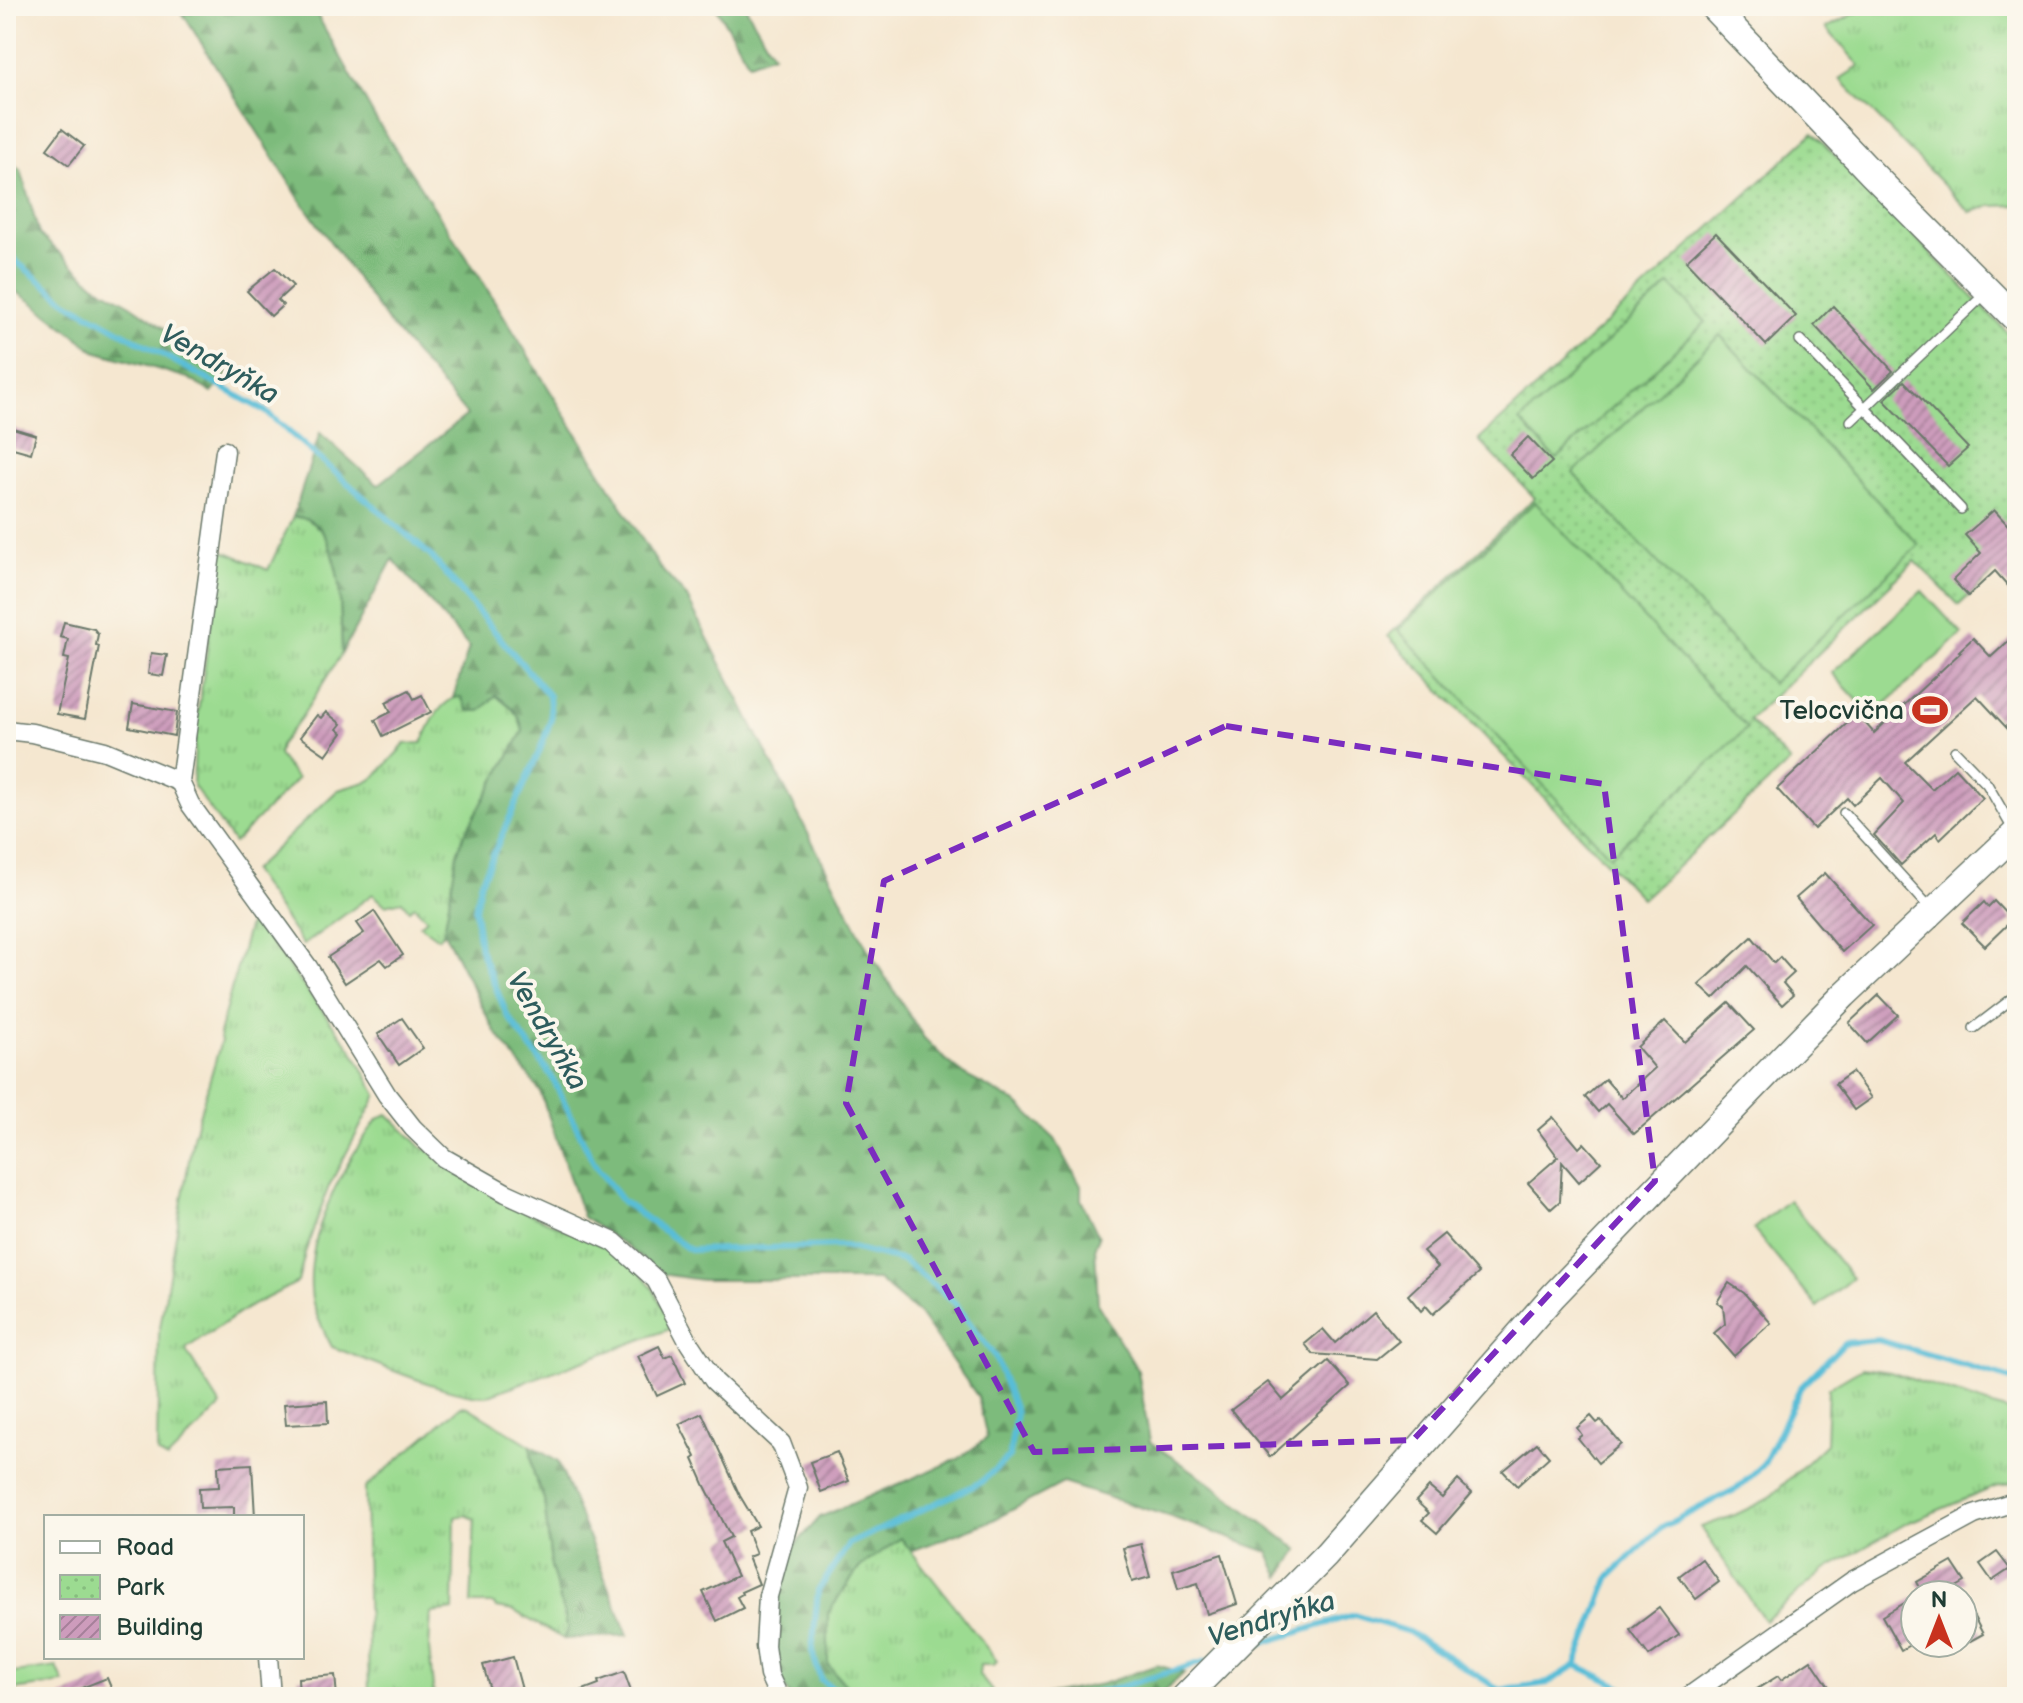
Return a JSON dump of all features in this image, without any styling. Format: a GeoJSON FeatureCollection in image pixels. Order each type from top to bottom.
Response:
{"type":"FeatureCollection","features":[{"type":"Feature","properties":{"kind":"street"},"geometry":{"type":"LineString","coordinates":[[1712,6],[2017,320]]}},
{"type":"Feature","properties":{"kind":"street"},"geometry":{"type":"LineString","coordinates":[[225,451],[180,782],[190,804],[308,967],[387,1095],[413,1128],[444,1158],[506,1193],[614,1242],[656,1280],[689,1343],[714,1381],[781,1443],[798,1488],[768,1596],[765,1646],[769,1675],[779,1697]]}},
{"type":"Feature","properties":{"kind":"street"},"geometry":{"type":"LineString","coordinates":[[6,730],[32,733],[105,751],[180,782]]}},
{"type":"Feature","properties":{"kind":"street"},"geometry":{"type":"LineString","coordinates":[[1192,1690],[1256,1629],[1326,1555],[1553,1296],[1844,995],[2017,831]]}},
{"type":"Feature","properties":{"kind":"street"},"geometry":{"type":"LineString","coordinates":[[1688,1697],[1852,1581],[1974,1515],[2017,1501]]}},
{"type":"Feature","properties":{"kind":"street"},"geometry":{"type":"LineString","coordinates":[[268,1659],[271,1697]]}},
{"type":"Feature","properties":{"kind":"lane"},"geometry":{"type":"LineString","coordinates":[[1851,421],[1988,291]]}},
{"type":"Feature","properties":{"kind":"lane"},"geometry":{"type":"LineString","coordinates":[[1800,340],[1961,509]]}},
{"type":"Feature","properties":{"kind":"lane"},"geometry":{"type":"LineString","coordinates":[[1955,751],[1987,784],[2017,831]]}},
{"type":"Feature","properties":{"kind":"lane"},"geometry":{"type":"LineString","coordinates":[[1844,813],[1933,911]]}},
{"type":"Feature","properties":{"kind":"lane"},"geometry":{"type":"LineString","coordinates":[[1974,1028],[2017,995]]}},
{"type":"Feature","properties":{"kind":"highlighted area"},"geometry":{"type":"Polygon","coordinates":[[[1226,726],[1604,784],[1655,1181],[1413,1440],[1034,1452],[846,1103],[884,881],[1226,726]]]}},
{"type":"Feature","properties":{"kind":"green space"},"geometry":{"type":"Polygon","coordinates":[[[178,6],[312,6],[375,118],[479,276],[660,568],[686,596],[868,950],[924,1038],[968,1077],[1016,1102],[1055,1139],[1081,1186],[1081,1200],[1099,1237],[1095,1246],[1098,1305],[1138,1371],[1150,1442],[1299,1550],[1280,1577],[1268,1552],[1063,1483],[991,1521],[911,1551],[901,1538],[860,1567],[828,1613],[828,1665],[856,1697],[791,1697],[783,1685],[773,1653],[772,1625],[787,1554],[820,1517],[958,1459],[987,1438],[978,1397],[919,1314],[878,1280],[702,1280],[661,1274],[583,1217],[540,1091],[494,1030],[444,932],[457,854],[464,835],[523,731],[519,719],[510,706],[496,695],[480,711],[468,711],[461,697],[453,698],[469,647],[393,559],[342,653],[340,594],[331,550],[323,533],[310,521],[293,517],[320,433],[378,485],[467,415],[387,321],[299,198],[178,6]]]}},
{"type":"Feature","properties":{"kind":"green space"},"geometry":{"type":"Polygon","coordinates":[[[715,6],[745,6],[773,54],[749,63],[715,6]]]}},
{"type":"Feature","properties":{"kind":"green space"},"geometry":{"type":"Polygon","coordinates":[[[1856,6],[2017,6],[2017,205],[1991,206],[1970,212],[1840,79],[1860,66],[1826,28],[1858,12],[1856,6]]]}},
{"type":"Feature","properties":{"kind":"green space"},"geometry":{"type":"Polygon","coordinates":[[[1813,133],[2017,342],[2017,551],[1959,605],[1915,561],[1749,720],[1790,762],[1642,899],[1388,636],[1535,498],[1479,440],[1813,133]]]}},
{"type":"Feature","properties":{"kind":"green space"},"geometry":{"type":"Polygon","coordinates":[[[6,159],[21,170],[39,234],[94,284],[131,305],[228,373],[212,393],[188,378],[95,351],[6,285],[6,159]]]}},
{"type":"Feature","properties":{"kind":"green space"},"geometry":{"type":"Polygon","coordinates":[[[1670,284],[1706,322],[1556,459],[1520,421],[1670,284]]]}},
{"type":"Feature","properties":{"kind":"green space"},"geometry":{"type":"Polygon","coordinates":[[[1720,335],[1919,545],[1772,683],[1573,473],[1720,335]]]}},
{"type":"Feature","properties":{"kind":"green space"},"geometry":{"type":"Polygon","coordinates":[[[1535,502],[1747,728],[1610,856],[1398,630],[1535,502]]]}},
{"type":"Feature","properties":{"kind":"green space"},"geometry":{"type":"Polygon","coordinates":[[[293,517],[303,517],[325,532],[339,579],[342,653],[280,745],[278,755],[297,779],[234,843],[193,785],[196,726],[221,553],[224,551],[268,570],[293,517]]]}},
{"type":"Feature","properties":{"kind":"green space"},"geometry":{"type":"Polygon","coordinates":[[[1922,591],[1962,634],[1872,716],[1832,673],[1922,591]]]}},
{"type":"Feature","properties":{"kind":"green space"},"geometry":{"type":"Polygon","coordinates":[[[495,695],[517,713],[523,731],[464,835],[457,854],[444,932],[438,938],[420,925],[427,919],[414,906],[409,910],[402,901],[385,905],[373,894],[303,945],[252,871],[338,790],[369,781],[405,744],[422,743],[436,714],[447,702],[461,696],[472,711],[479,711],[495,695]]]}},
{"type":"Feature","properties":{"kind":"green space"},"geometry":{"type":"Polygon","coordinates":[[[251,917],[353,1051],[377,1095],[329,1186],[298,1282],[247,1308],[187,1348],[221,1406],[167,1459],[157,1453],[159,1333],[193,1137],[221,1041],[219,1034],[251,917]]]}},
{"type":"Feature","properties":{"kind":"green space"},"geometry":{"type":"Polygon","coordinates":[[[388,1114],[418,1144],[517,1208],[604,1246],[636,1267],[652,1287],[668,1317],[670,1329],[486,1396],[452,1391],[332,1347],[313,1305],[311,1270],[314,1249],[326,1208],[344,1170],[375,1122],[388,1114]]]}},
{"type":"Feature","properties":{"kind":"green space"},"geometry":{"type":"Polygon","coordinates":[[[1789,1200],[1852,1278],[1817,1307],[1753,1229],[1789,1200]]]}},
{"type":"Feature","properties":{"kind":"green space"},"geometry":{"type":"Polygon","coordinates":[[[1862,1368],[1890,1372],[2017,1414],[2017,1482],[1995,1487],[1907,1523],[1822,1572],[1765,1621],[1701,1527],[1768,1499],[1826,1444],[1828,1388],[1862,1368]]]}},
{"type":"Feature","properties":{"kind":"green space"},"geometry":{"type":"Polygon","coordinates":[[[461,1406],[468,1407],[530,1445],[534,1475],[544,1499],[551,1566],[568,1630],[564,1639],[514,1611],[496,1608],[494,1604],[471,1604],[475,1519],[466,1515],[455,1517],[453,1610],[431,1613],[429,1649],[434,1697],[369,1697],[365,1488],[461,1406]]]}},
{"type":"Feature","properties":{"kind":"green space"},"geometry":{"type":"Polygon","coordinates":[[[530,1445],[558,1462],[628,1635],[564,1639],[568,1629],[551,1566],[544,1499],[534,1475],[530,1445]]]}},
{"type":"Feature","properties":{"kind":"green space"},"geometry":{"type":"Polygon","coordinates":[[[901,1538],[997,1661],[994,1665],[980,1665],[979,1675],[992,1691],[982,1697],[856,1697],[828,1665],[828,1613],[860,1567],[901,1538]]]}},
{"type":"Feature","properties":{"kind":"green space"},"geometry":{"type":"Polygon","coordinates":[[[1157,1665],[1184,1673],[1158,1697],[1035,1697],[1102,1684],[1157,1665]]]}},
{"type":"Feature","properties":{"kind":"green space"},"geometry":{"type":"Polygon","coordinates":[[[57,1667],[64,1683],[6,1691],[6,1674],[57,1667]]]}},
{"type":"Feature","properties":{"kind":"building"},"geometry":{"type":"Polygon","coordinates":[[[62,129],[84,146],[69,165],[47,149],[62,129]]]}},
{"type":"Feature","properties":{"kind":"building"},"geometry":{"type":"Polygon","coordinates":[[[1716,233],[1796,316],[1766,345],[1686,261],[1716,233]]]}},
{"type":"Feature","properties":{"kind":"building"},"geometry":{"type":"Polygon","coordinates":[[[275,268],[293,286],[278,300],[283,305],[271,316],[247,291],[275,268]]]}},
{"type":"Feature","properties":{"kind":"building"},"geometry":{"type":"Polygon","coordinates":[[[1833,306],[1893,371],[1874,389],[1814,325],[1833,306]]]}},
{"type":"Feature","properties":{"kind":"building"},"geometry":{"type":"Polygon","coordinates":[[[1904,381],[1968,448],[1948,466],[1884,400],[1904,381]]]}},
{"type":"Feature","properties":{"kind":"building"},"geometry":{"type":"Polygon","coordinates":[[[6,426],[36,435],[31,453],[6,446],[6,426]]]}},
{"type":"Feature","properties":{"kind":"building"},"geometry":{"type":"Polygon","coordinates":[[[1528,437],[1552,462],[1533,479],[1510,455],[1528,437]]]}},
{"type":"Feature","properties":{"kind":"building"},"geometry":{"type":"Polygon","coordinates":[[[1994,510],[2017,535],[2017,596],[1995,571],[1968,596],[1953,580],[1981,553],[1965,535],[1994,510]]]}},
{"type":"Feature","properties":{"kind":"building"},"geometry":{"type":"Polygon","coordinates":[[[64,622],[94,629],[98,634],[96,645],[99,646],[85,719],[57,714],[69,659],[64,658],[68,639],[60,637],[64,622]]]}},
{"type":"Feature","properties":{"kind":"building"},"geometry":{"type":"Polygon","coordinates":[[[2017,633],[2017,739],[1977,696],[1905,762],[1932,789],[1955,768],[1983,798],[1940,839],[1936,833],[1901,865],[1874,835],[1904,803],[1882,778],[1853,805],[1847,798],[1814,829],[1777,789],[1857,714],[1874,733],[1973,638],[1991,657],[2017,633]]]}},
{"type":"Feature","properties":{"kind":"building"},"geometry":{"type":"Polygon","coordinates":[[[151,653],[167,655],[163,676],[148,674],[151,653]]]}},
{"type":"Feature","properties":{"kind":"building"},"geometry":{"type":"Polygon","coordinates":[[[409,690],[414,699],[422,695],[431,712],[383,736],[375,720],[391,712],[386,702],[409,690]]]}},
{"type":"Feature","properties":{"kind":"building"},"geometry":{"type":"Polygon","coordinates":[[[133,704],[177,712],[174,736],[129,727],[133,704]]]}},
{"type":"Feature","properties":{"kind":"building"},"geometry":{"type":"Polygon","coordinates":[[[326,712],[341,724],[337,729],[342,733],[326,755],[300,737],[317,715],[321,718],[326,712]]]}},
{"type":"Feature","properties":{"kind":"building"},"geometry":{"type":"Polygon","coordinates":[[[1825,873],[1872,925],[1842,952],[1796,898],[1825,873]]]}},
{"type":"Feature","properties":{"kind":"building"},"geometry":{"type":"Polygon","coordinates":[[[1994,901],[2012,920],[1985,946],[1962,923],[1984,902],[1988,907],[1994,901]]]}},
{"type":"Feature","properties":{"kind":"building"},"geometry":{"type":"Polygon","coordinates":[[[374,911],[403,955],[387,966],[381,959],[345,983],[328,957],[364,933],[357,923],[374,911]]]}},
{"type":"Feature","properties":{"kind":"building"},"geometry":{"type":"Polygon","coordinates":[[[1752,937],[1774,963],[1780,957],[1794,973],[1783,983],[1793,995],[1782,1005],[1747,966],[1714,999],[1699,985],[1752,937]]]}},
{"type":"Feature","properties":{"kind":"building"},"geometry":{"type":"Polygon","coordinates":[[[1879,995],[1898,1015],[1867,1043],[1849,1023],[1879,995]]]}},
{"type":"Feature","properties":{"kind":"building"},"geometry":{"type":"Polygon","coordinates":[[[1729,1003],[1754,1030],[1634,1134],[1607,1104],[1598,1112],[1585,1097],[1605,1079],[1622,1098],[1655,1068],[1637,1047],[1665,1021],[1685,1042],[1729,1003]]]}},
{"type":"Feature","properties":{"kind":"building"},"geometry":{"type":"Polygon","coordinates":[[[402,1018],[423,1048],[399,1065],[378,1034],[402,1018]]]}},
{"type":"Feature","properties":{"kind":"building"},"geometry":{"type":"Polygon","coordinates":[[[1852,1072],[1871,1098],[1854,1110],[1835,1084],[1852,1072]]]}},
{"type":"Feature","properties":{"kind":"building"},"geometry":{"type":"Polygon","coordinates":[[[1553,1117],[1579,1148],[1584,1143],[1601,1162],[1579,1182],[1562,1162],[1560,1201],[1551,1209],[1528,1183],[1558,1157],[1538,1130],[1553,1117]]]}},
{"type":"Feature","properties":{"kind":"building"},"geometry":{"type":"Polygon","coordinates":[[[1444,1234],[1479,1273],[1433,1314],[1426,1306],[1421,1311],[1408,1295],[1438,1267],[1423,1251],[1444,1234]]]}},
{"type":"Feature","properties":{"kind":"building"},"geometry":{"type":"Polygon","coordinates":[[[1729,1283],[1744,1293],[1771,1323],[1734,1356],[1714,1333],[1725,1324],[1723,1306],[1717,1302],[1729,1283]]]}},
{"type":"Feature","properties":{"kind":"building"},"geometry":{"type":"Polygon","coordinates":[[[1373,1310],[1399,1341],[1377,1359],[1313,1354],[1305,1344],[1323,1329],[1335,1343],[1373,1310]]]}},
{"type":"Feature","properties":{"kind":"building"},"geometry":{"type":"Polygon","coordinates":[[[659,1346],[665,1358],[672,1355],[685,1383],[657,1396],[638,1356],[659,1346]]]}},
{"type":"Feature","properties":{"kind":"building"},"geometry":{"type":"Polygon","coordinates":[[[1328,1361],[1350,1386],[1270,1457],[1231,1410],[1268,1382],[1283,1400],[1328,1361]]]}},
{"type":"Feature","properties":{"kind":"building"},"geometry":{"type":"Polygon","coordinates":[[[327,1401],[328,1423],[286,1425],[284,1404],[327,1401]]]}},
{"type":"Feature","properties":{"kind":"building"},"geometry":{"type":"Polygon","coordinates":[[[702,1413],[740,1496],[758,1526],[747,1531],[756,1554],[748,1557],[759,1584],[737,1597],[743,1608],[717,1621],[703,1592],[737,1576],[721,1542],[731,1537],[679,1424],[702,1413]]]}},
{"type":"Feature","properties":{"kind":"building"},"geometry":{"type":"Polygon","coordinates":[[[1591,1416],[1597,1423],[1601,1420],[1621,1444],[1598,1463],[1578,1438],[1582,1435],[1577,1428],[1591,1416]]]}},
{"type":"Feature","properties":{"kind":"building"},"geometry":{"type":"Polygon","coordinates":[[[1537,1443],[1549,1457],[1517,1486],[1503,1471],[1537,1443]]]}},
{"type":"Feature","properties":{"kind":"building"},"geometry":{"type":"Polygon","coordinates":[[[837,1452],[849,1481],[821,1492],[810,1462],[837,1452]]]}},
{"type":"Feature","properties":{"kind":"building"},"geometry":{"type":"Polygon","coordinates":[[[252,1464],[255,1515],[234,1515],[234,1507],[200,1508],[199,1488],[219,1487],[218,1466],[252,1464]]]}},
{"type":"Feature","properties":{"kind":"building"},"geometry":{"type":"Polygon","coordinates":[[[1458,1480],[1472,1493],[1437,1533],[1422,1520],[1429,1513],[1416,1501],[1429,1487],[1442,1498],[1458,1480]]]}},
{"type":"Feature","properties":{"kind":"building"},"geometry":{"type":"Polygon","coordinates":[[[1141,1544],[1150,1577],[1132,1582],[1123,1548],[1141,1544]]]}},
{"type":"Feature","properties":{"kind":"building"},"geometry":{"type":"Polygon","coordinates":[[[1997,1552],[2010,1569],[1992,1581],[1980,1564],[1997,1552]]]}},
{"type":"Feature","properties":{"kind":"building"},"geometry":{"type":"Polygon","coordinates":[[[1222,1554],[1237,1604],[1207,1614],[1198,1583],[1178,1589],[1173,1570],[1222,1554]]]}},
{"type":"Feature","properties":{"kind":"building"},"geometry":{"type":"Polygon","coordinates":[[[1702,1559],[1719,1582],[1696,1599],[1679,1576],[1702,1559]]]}},
{"type":"Feature","properties":{"kind":"building"},"geometry":{"type":"Polygon","coordinates":[[[1952,1562],[1963,1579],[1922,1579],[1952,1562]]]}},
{"type":"Feature","properties":{"kind":"building"},"geometry":{"type":"Polygon","coordinates":[[[1899,1606],[1899,1646],[1882,1616],[1899,1606]]]}},
{"type":"Feature","properties":{"kind":"building"},"geometry":{"type":"Polygon","coordinates":[[[1659,1608],[1679,1635],[1649,1656],[1630,1630],[1659,1608]]]}},
{"type":"Feature","properties":{"kind":"building"},"geometry":{"type":"Polygon","coordinates":[[[513,1657],[524,1697],[492,1697],[483,1665],[513,1657]]]}},
{"type":"Feature","properties":{"kind":"building"},"geometry":{"type":"Polygon","coordinates":[[[1811,1660],[1836,1697],[1744,1697],[1778,1676],[1781,1680],[1811,1660]]]}},
{"type":"Feature","properties":{"kind":"building"},"geometry":{"type":"Polygon","coordinates":[[[624,1672],[633,1697],[570,1697],[599,1684],[598,1681],[624,1672]]]}},
{"type":"Feature","properties":{"kind":"building"},"geometry":{"type":"Polygon","coordinates":[[[335,1675],[337,1697],[299,1697],[298,1678],[335,1675]]]}},
{"type":"Feature","properties":{"kind":"building"},"geometry":{"type":"Polygon","coordinates":[[[107,1678],[115,1697],[61,1697],[61,1696],[107,1678]]]}},
{"type":"Feature","properties":{"kind":"waterway","name":"Vendryňka"},"geometry":{"type":"LineString","coordinates":[[6,247],[18,263],[67,302],[265,411],[431,556],[549,696],[551,719],[540,750],[480,884],[475,910],[480,949],[507,1015],[552,1077],[595,1165],[622,1201],[690,1250],[844,1246],[904,1261],[954,1302],[995,1357],[1016,1413],[1009,1457],[981,1482],[849,1544],[818,1591],[812,1651],[821,1680],[847,1697]]}},
{"type":"Feature","properties":{"kind":"waterway","name":"Vendryňka"},"geometry":{"type":"LineString","coordinates":[[1247,1648],[1354,1615],[1409,1632],[1500,1690],[1548,1683],[1576,1665],[1610,1576],[1662,1527],[1738,1488],[1764,1464],[1800,1388],[1844,1343],[1878,1340],[2011,1379],[2017,1378]]}},
{"type":"Feature","properties":{"kind":"waterway","name":"Vendryňka"},"geometry":{"type":"LineString","coordinates":[[1067,1697],[1110,1690],[1206,1661]]}},
{"type":"Feature","properties":{"kind":"waterway"},"geometry":{"type":"LineString","coordinates":[[1576,1665],[1643,1697]]}},
{"type":"Feature","properties":{"kind":"place","name":"Telocvična"},"geometry":{"type":"Point","coordinates":[1930,710]}}]}
